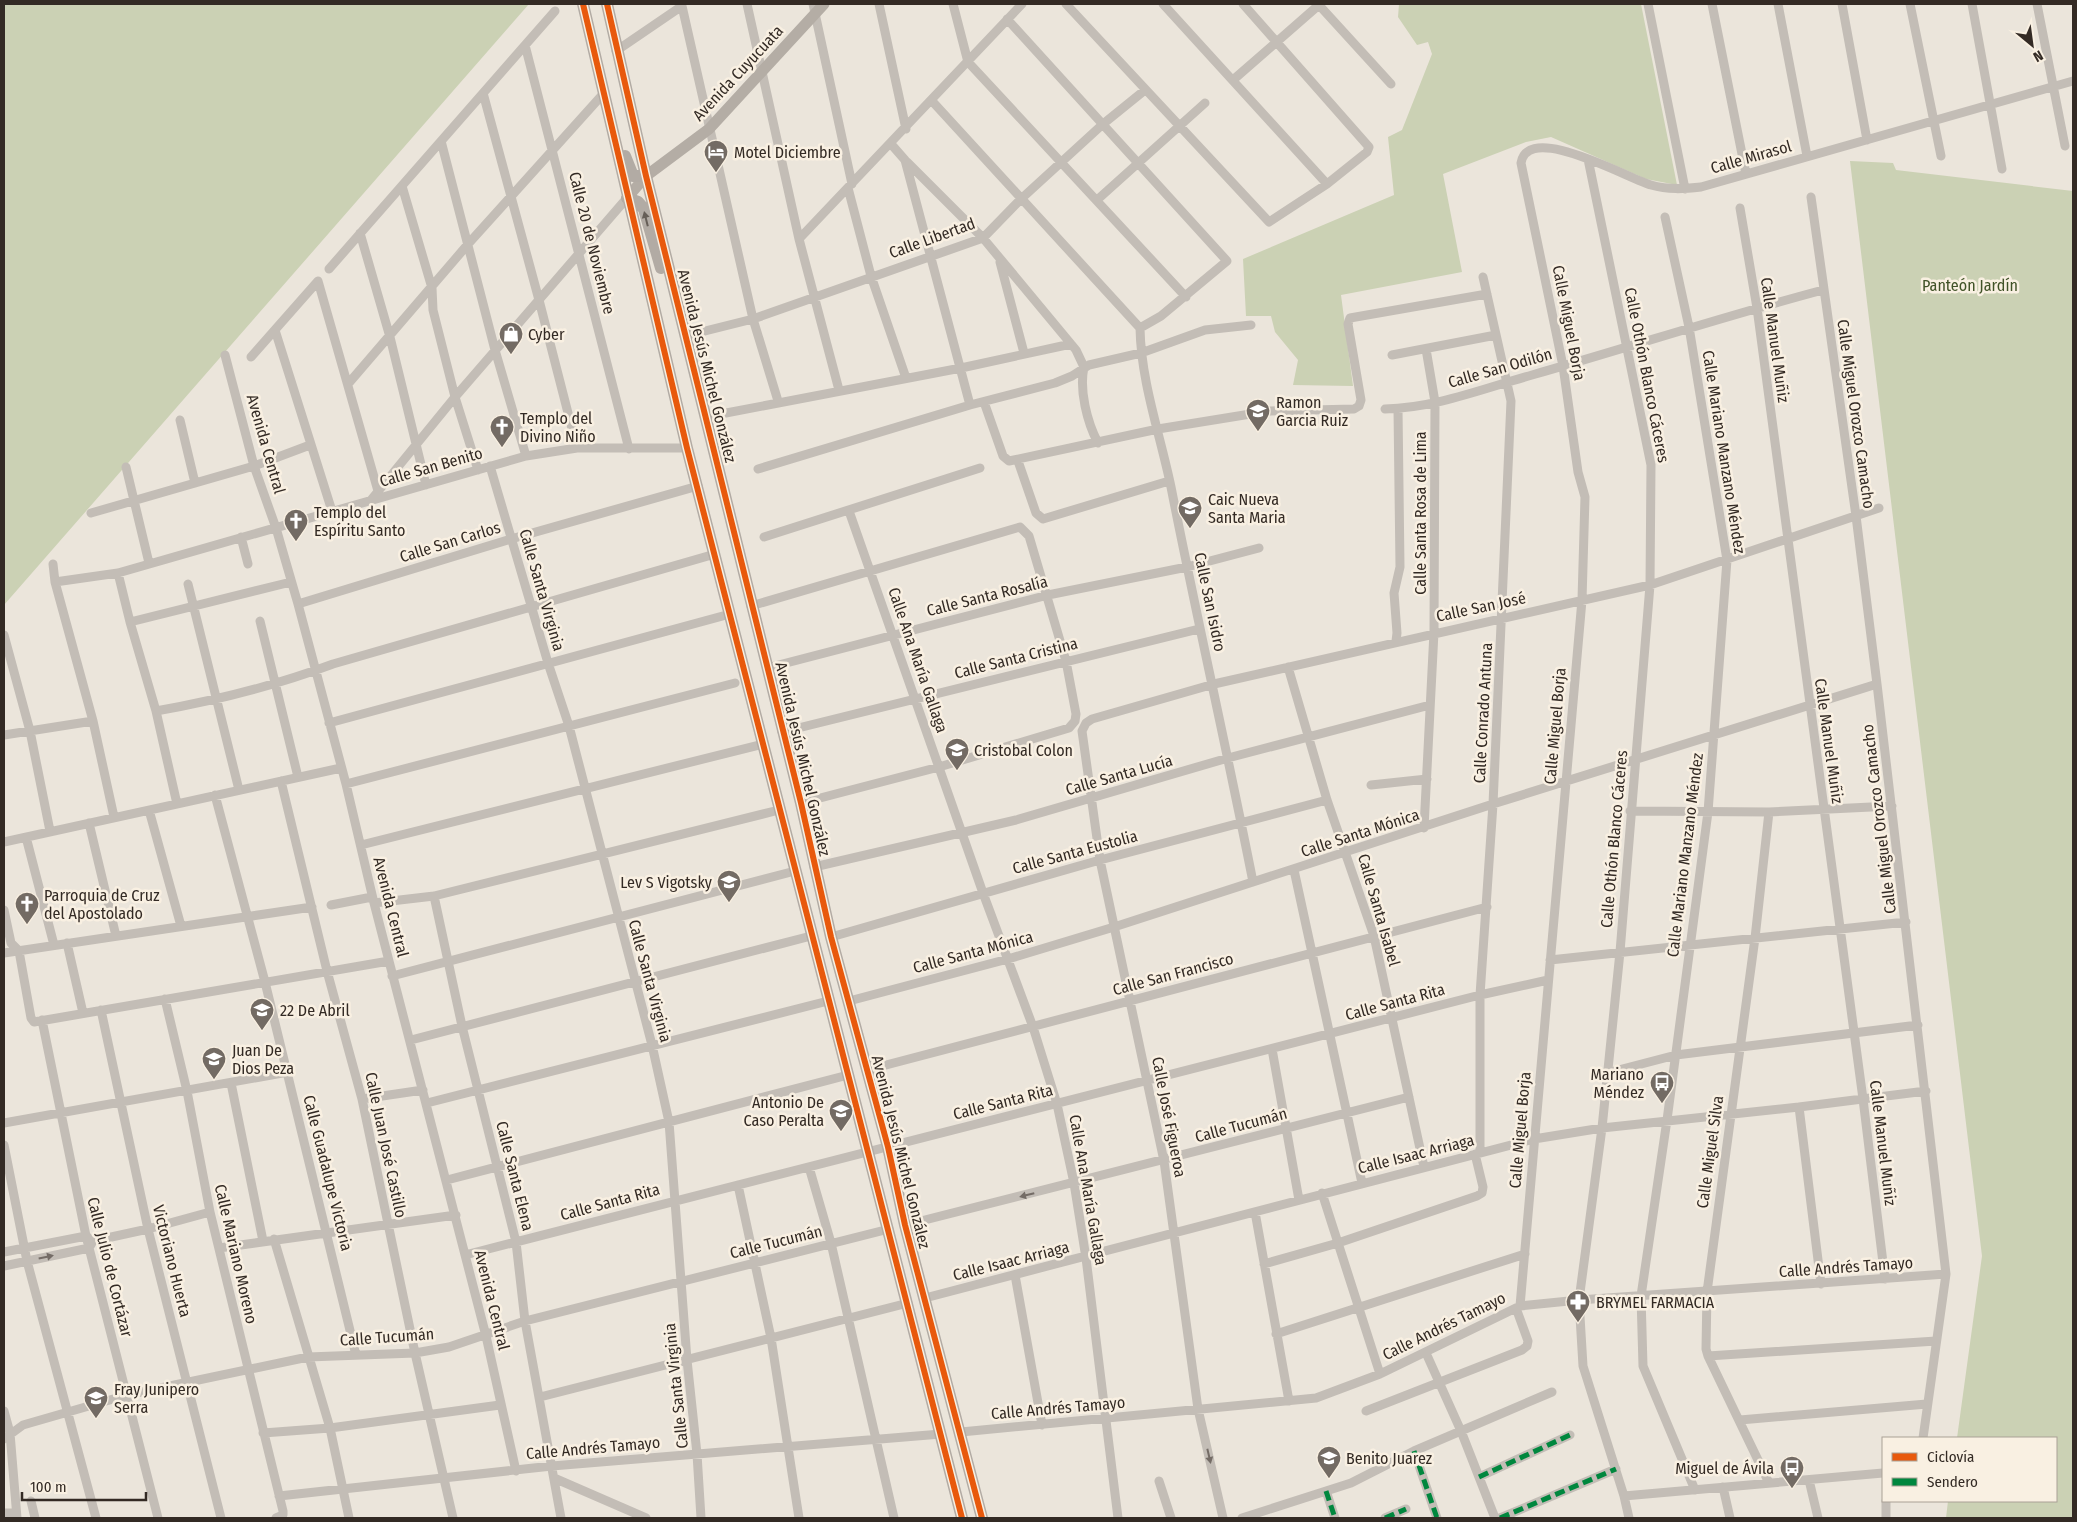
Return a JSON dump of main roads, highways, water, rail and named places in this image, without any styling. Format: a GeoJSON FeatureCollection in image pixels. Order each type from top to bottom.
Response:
{"type":"FeatureCollection","features":[{"type":"Feature","properties":{"kind":"main road","name":"Avenida Jesús Michel González"},"geometry":{"type":"LineString","coordinates":[[583,4],[687,448],[811,936],[870,1152],[962,1518]]}},
{"type":"Feature","properties":{"kind":"main road","name":"Avenida Jesús Michel González"},"geometry":{"type":"LineString","coordinates":[[607,4],[616,51],[646,176],[801,804],[831,937],[888,1147],[905,1226],[961,1432],[982,1518]]}},
{"type":"Feature","properties":{"kind":"main road"},"geometry":{"type":"LineString","coordinates":[[608,113],[616,123],[631,173],[636,177],[646,176]]}},
{"type":"Feature","properties":{"kind":"main road"},"geometry":{"type":"LineString","coordinates":[[627,198],[638,202],[644,209],[666,283],[676,296]]}},
{"type":"Feature","properties":{"kind":"place","name":"Motel Diciembre"},"geometry":{"type":"Point","coordinates":[716,173]}},
{"type":"Feature","properties":{"kind":"place","name":"Cyber"},"geometry":{"type":"Point","coordinates":[511,355]}},
{"type":"Feature","properties":{"kind":"place","name":"Ramon Garcia Ruiz"},"geometry":{"type":"Point","coordinates":[1258,432]}},
{"type":"Feature","properties":{"kind":"place","name":"Templo del Divino Niño"},"geometry":{"type":"Point","coordinates":[502,448]}},
{"type":"Feature","properties":{"kind":"place","name":"Caic Nueva Santa Maria"},"geometry":{"type":"Point","coordinates":[1190,529]}},
{"type":"Feature","properties":{"kind":"place","name":"Templo del Espíritu Santo"},"geometry":{"type":"Point","coordinates":[296,542]}},
{"type":"Feature","properties":{"kind":"place","name":"Cristobal Colon"},"geometry":{"type":"Point","coordinates":[957,771]}},
{"type":"Feature","properties":{"kind":"place","name":"Lev S Vigotsky"},"geometry":{"type":"Point","coordinates":[729,903]}},
{"type":"Feature","properties":{"kind":"place","name":"Parroquia de Cruz del Apostolado"},"geometry":{"type":"Point","coordinates":[27,925]}},
{"type":"Feature","properties":{"kind":"place","name":"22 De Abril"},"geometry":{"type":"Point","coordinates":[262,1031]}},
{"type":"Feature","properties":{"kind":"place","name":"Juan De Dios Peza"},"geometry":{"type":"Point","coordinates":[214,1080]}},
{"type":"Feature","properties":{"kind":"place","name":"Mariano Méndez"},"geometry":{"type":"Point","coordinates":[1662,1104]}},
{"type":"Feature","properties":{"kind":"place","name":"Antonio De Caso Peralta"},"geometry":{"type":"Point","coordinates":[841,1132]}},
{"type":"Feature","properties":{"kind":"place","name":"BRYMEL FARMACIA"},"geometry":{"type":"Point","coordinates":[1578,1323]}},
{"type":"Feature","properties":{"kind":"place","name":"Fray Junipero Serra"},"geometry":{"type":"Point","coordinates":[96,1419]}},
{"type":"Feature","properties":{"kind":"place","name":"Benito Juarez"},"geometry":{"type":"Point","coordinates":[1329,1479]}},
{"type":"Feature","properties":{"kind":"place","name":"Miguel de Ávila"},"geometry":{"type":"Point","coordinates":[1792,1489]}},
{"type":"Feature","properties":{"kind":"park label","name":"Panteón Jardín"},"geometry":{"type":"Point","coordinates":[1970,285]}}]}
